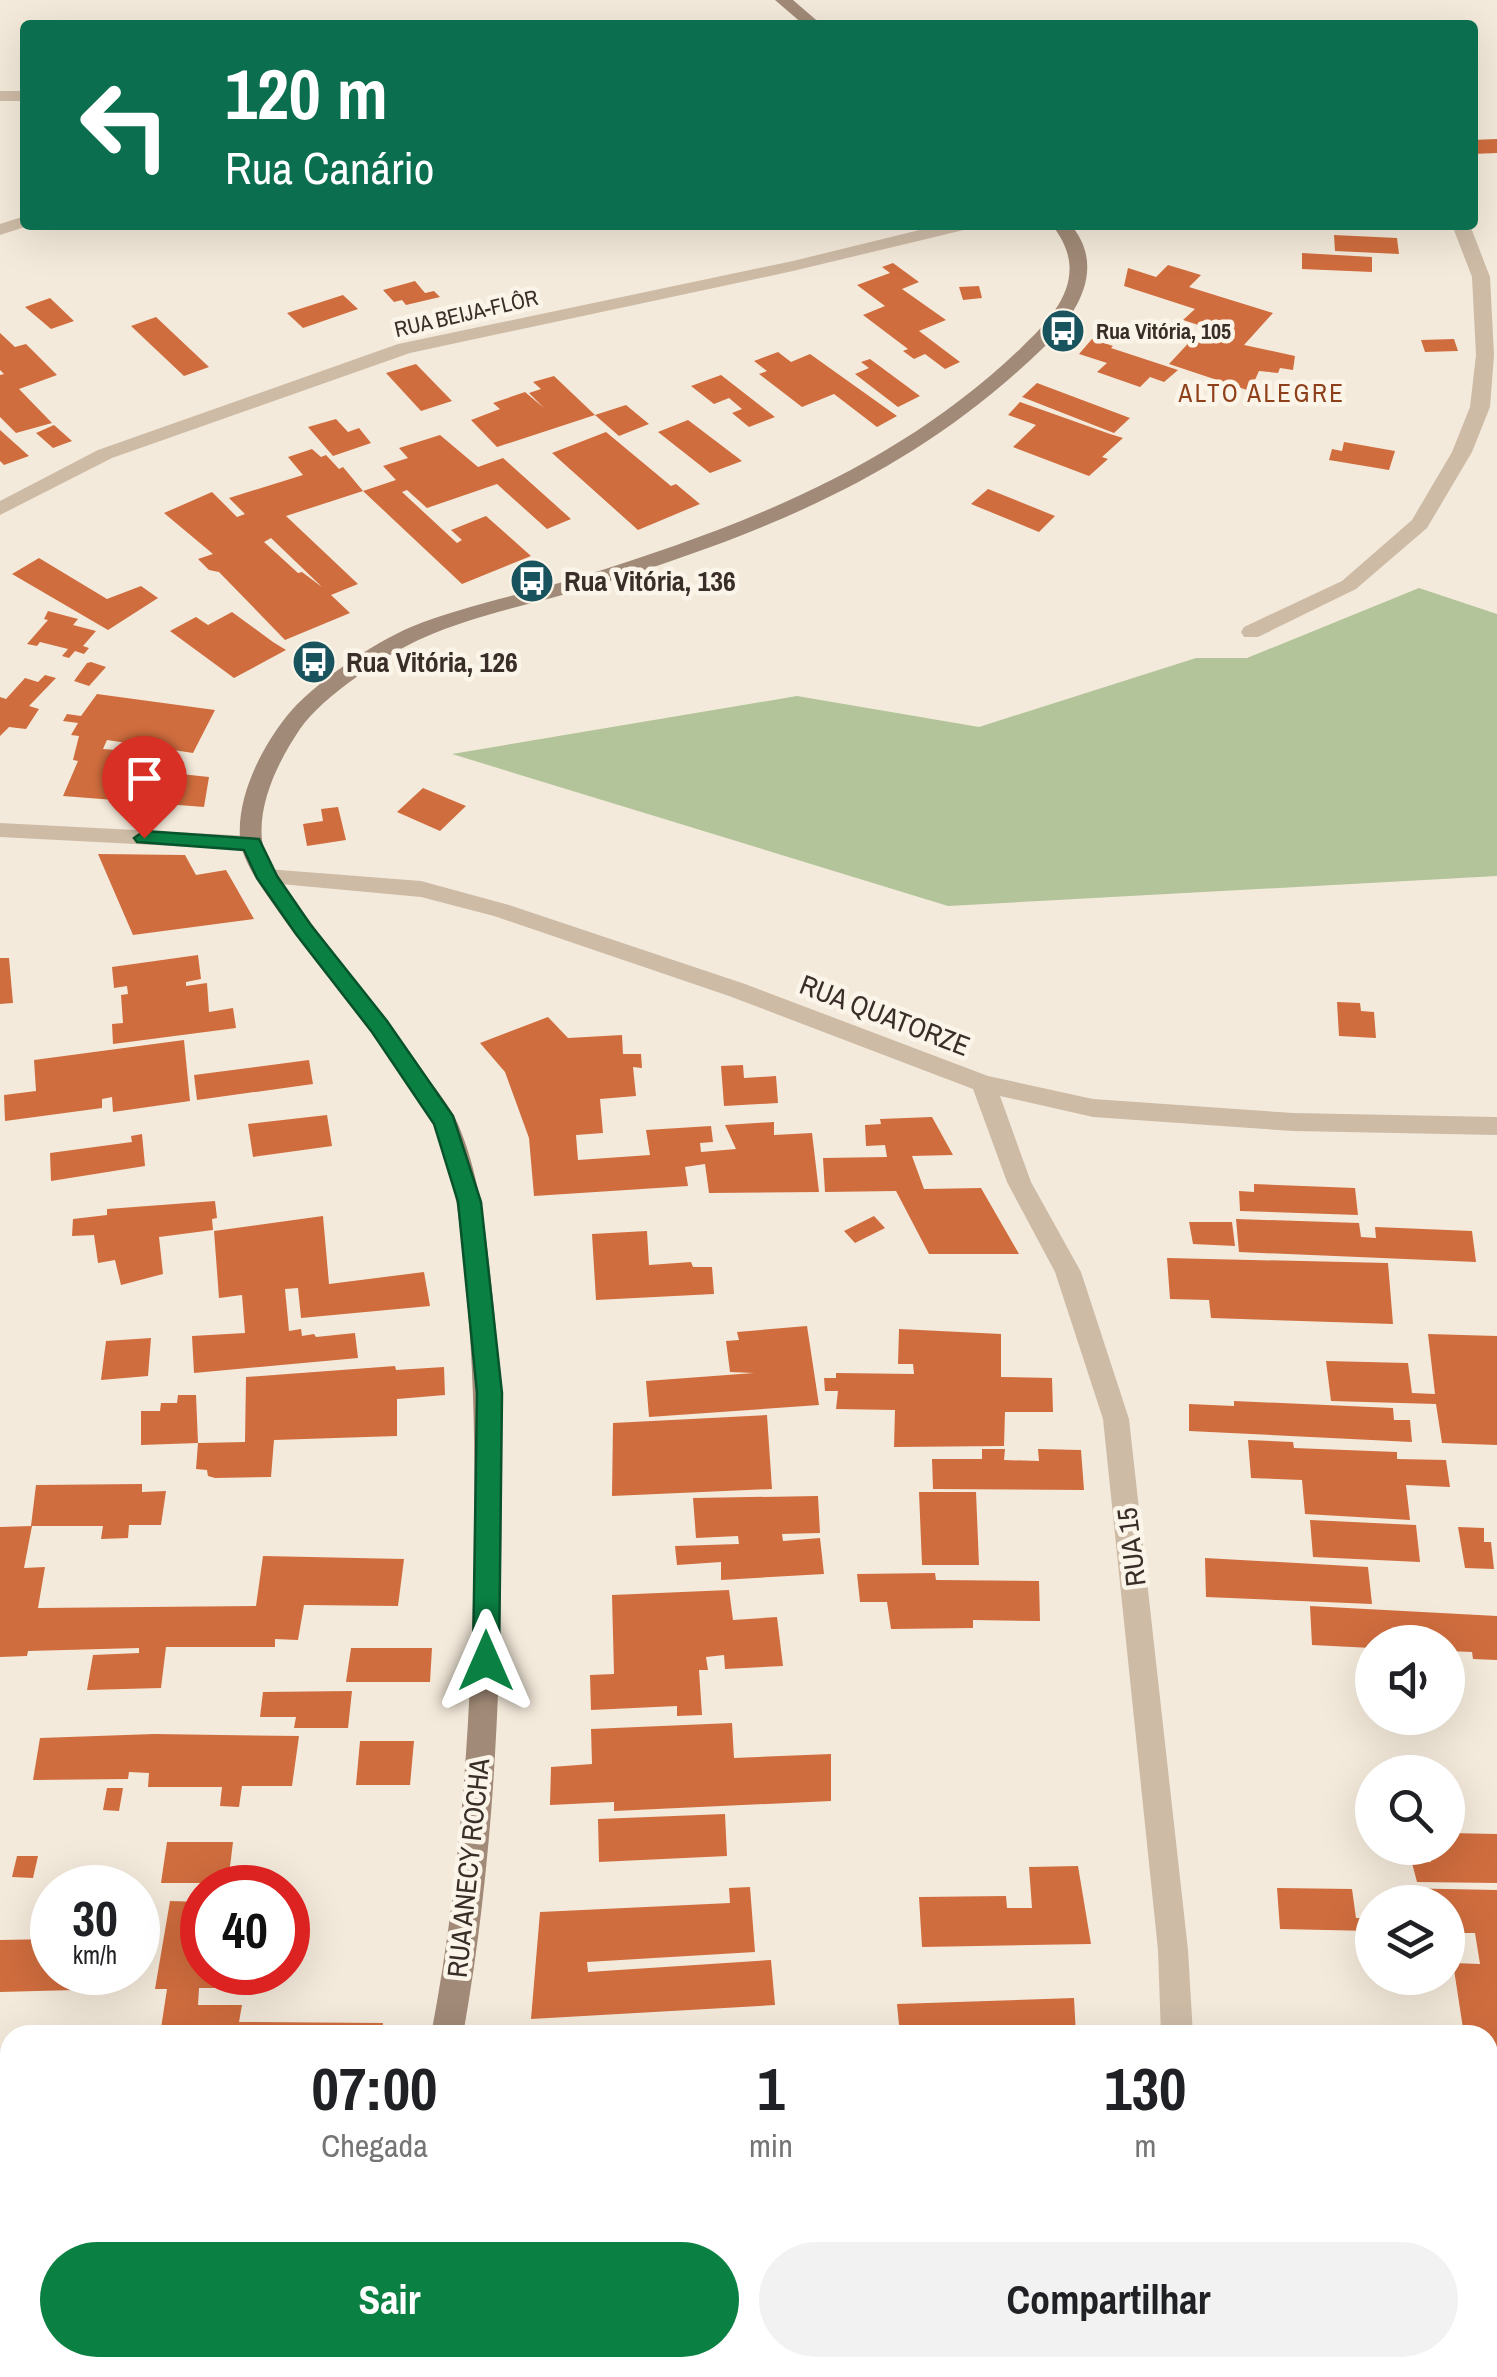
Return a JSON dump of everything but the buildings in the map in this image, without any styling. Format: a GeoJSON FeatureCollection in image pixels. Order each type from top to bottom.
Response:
{"type":"FeatureCollection","features":[{"type":"Feature","properties":{"kind":"street"},"geometry":{"type":"LineString","coordinates":[[783,0],[808,20]]}},
{"type":"Feature","properties":{"kind":"street","name":"RUA BEIJA-FLÔR"},"geometry":{"type":"LineString","coordinates":[[0,509],[105,454],[404,348],[793,266],[941,230]]}},
{"type":"Feature","properties":{"kind":"street","name":"RUA ANECY ROCHA"},"geometry":{"type":"LineString","coordinates":[[448,2025],[466,1931],[486,1700],[490,1393],[470,1202],[445,1122],[380,1026],[267,878],[252,843],[254,800],[296,718],[370,656],[420,631],[754,526],[866,474],[937,434],[994,389],[1064,316],[1076,295],[1080,265],[1067,230]]}},
{"type":"Feature","properties":{"kind":"street"},"geometry":{"type":"LineString","coordinates":[[1250,632],[1348,585],[1420,524],[1462,452],[1480,407],[1485,355],[1480,277],[1463,230]]}},
{"type":"Feature","properties":{"kind":"street"},"geometry":{"type":"LineString","coordinates":[[0,830],[252,843]]}},
{"type":"Feature","properties":{"kind":"street","name":"RUA QUATORZE"},"geometry":{"type":"LineString","coordinates":[[267,878],[422,888],[501,910],[736,990],[984,1084],[1094,1108],[1293,1122],[1497,1126]]}},
{"type":"Feature","properties":{"kind":"street","name":"RUA 15"},"geometry":{"type":"LineString","coordinates":[[984,1084],[1019,1182],[1068,1272],[1116,1419],[1173,1950],[1177,2025]]}},
{"type":"Feature","properties":{"kind":"green space"},"geometry":{"type":"Polygon","coordinates":[[[1419,588],[1497,614],[1497,876],[948,906],[452,754],[797,696],[979,727],[1196,658],[1247,658],[1419,588]]]}},
{"type":"Feature","properties":{"kind":"place","name":"Rua Vitória, 105"},"geometry":{"type":"Point","coordinates":[1063,331]}},
{"type":"Feature","properties":{"kind":"place","name":"Rua Vitória, 136"},"geometry":{"type":"Point","coordinates":[532,581]}},
{"type":"Feature","properties":{"kind":"place","name":"Rua Vitória, 126"},"geometry":{"type":"Point","coordinates":[314,662]}},
{"type":"Feature","properties":{"kind":"district","name":"ALTO ALEGRE"},"geometry":{"type":"Point","coordinates":[1262,393]}},
{"type":"Feature","properties":{"kind":"route"},"geometry":{"type":"LineString","coordinates":[[144,838],[252,843],[267,878],[380,1026],[445,1122],[470,1202],[490,1393],[486,1661]]}}]}
